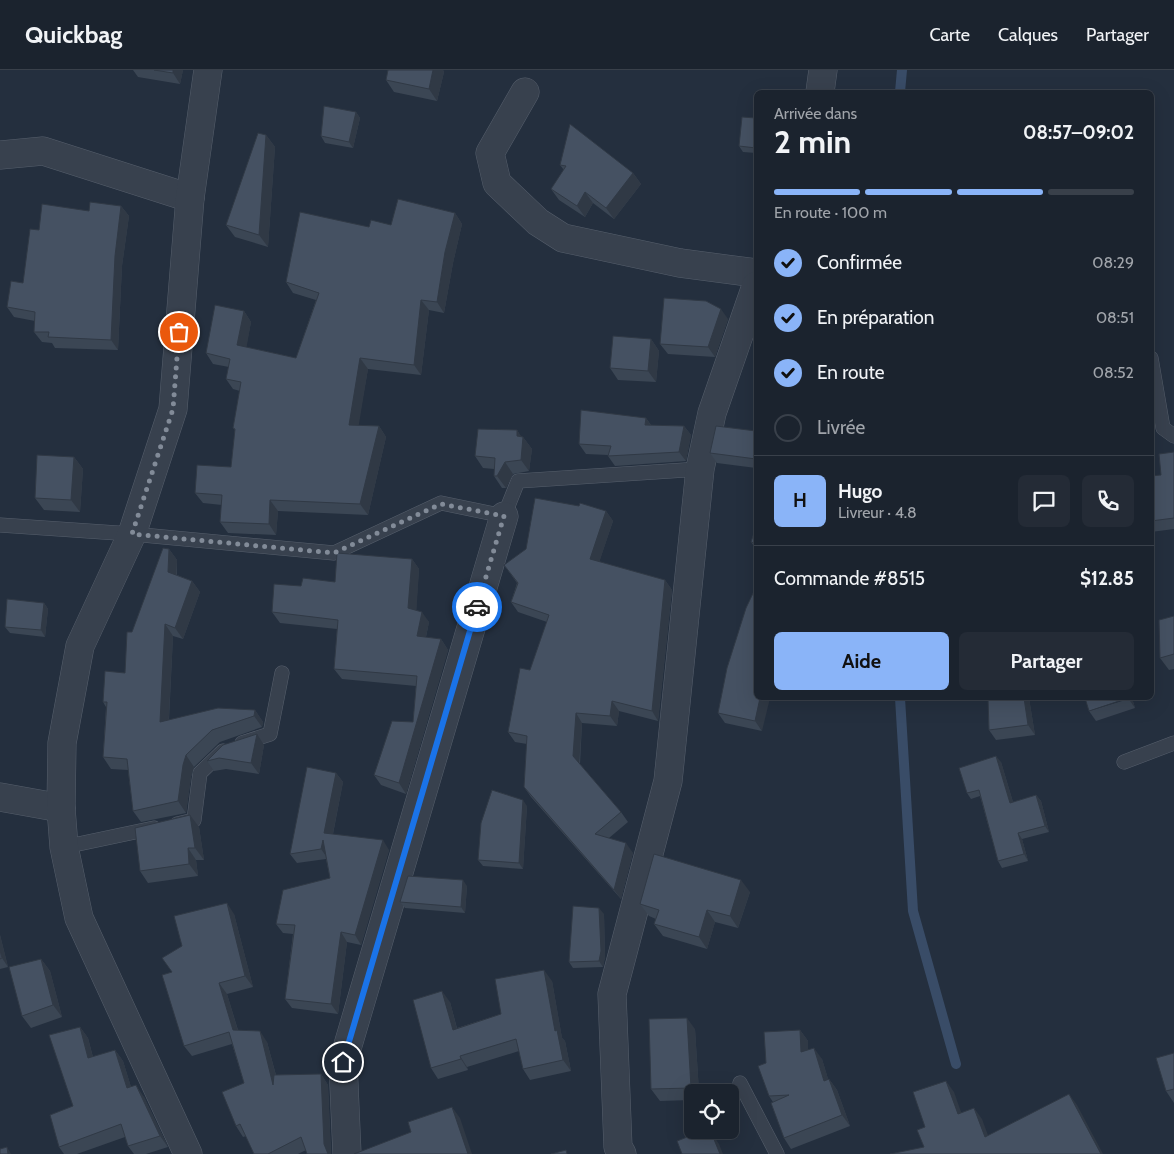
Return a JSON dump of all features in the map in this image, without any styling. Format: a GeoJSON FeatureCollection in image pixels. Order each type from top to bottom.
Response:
{"type":"FeatureCollection","features":[{"type":"Feature","properties":{"kind":"street"},"geometry":{"type":"LineString","coordinates":[[188,1154],[79,918],[64,846],[61,808],[62,743],[80,646],[132,534],[173,409],[190,198],[208,70]]}},
{"type":"Feature","properties":{"kind":"street"},"geometry":{"type":"LineString","coordinates":[[820,90],[823,70]]}},
{"type":"Feature","properties":{"kind":"street"},"geometry":{"type":"LineString","coordinates":[[525,92],[490,153],[497,183],[538,222],[562,238],[680,263],[754,273]]}},
{"type":"Feature","properties":{"kind":"street"},"geometry":{"type":"LineString","coordinates":[[0,154],[43,151],[190,198]]}},
{"type":"Feature","properties":{"kind":"street"},"geometry":{"type":"LineString","coordinates":[[622,1154],[618,1147],[612,994],[668,781],[700,469],[712,413],[754,292]]}},
{"type":"Feature","properties":{"kind":"street"},"geometry":{"type":"LineString","coordinates":[[347,1154],[343,1062],[504,516]]}},
{"type":"Feature","properties":{"kind":"street"},"geometry":{"type":"LineString","coordinates":[[0,797],[61,808]]}},
{"type":"Feature","properties":{"kind":"lane"},"geometry":{"type":"LineString","coordinates":[[1154,376],[1163,428],[1174,436]]}},
{"type":"Feature","properties":{"kind":"lane"},"geometry":{"type":"LineString","coordinates":[[0,526],[132,534],[334,553],[441,504],[504,516],[518,481],[700,469]]}},
{"type":"Feature","properties":{"kind":"lane"},"geometry":{"type":"LineString","coordinates":[[64,846],[194,820],[200,774],[226,748],[270,734],[282,673]]}},
{"type":"Feature","properties":{"kind":"lane"},"geometry":{"type":"LineString","coordinates":[[1124,762],[1174,743]]}},
{"type":"Feature","properties":{"kind":"lane"},"geometry":{"type":"LineString","coordinates":[[740,1083],[777,1154]]}},
{"type":"Feature","properties":{"kind":"building"},"geometry":{"type":"Polygon","coordinates":[[[154,70],[173,70],[173,73],[154,70]]]}},
{"type":"Feature","properties":{"kind":"building"},"geometry":{"type":"Polygon","coordinates":[[[388,70],[433,70],[429,89],[386,80],[388,70]]]}},
{"type":"Feature","properties":{"kind":"building"},"geometry":{"type":"Polygon","coordinates":[[[324,106],[356,112],[349,142],[321,136],[324,106]]]}},
{"type":"Feature","properties":{"kind":"building"},"geometry":{"type":"Polygon","coordinates":[[[742,117],[754,118],[754,148],[739,146],[742,117]]]}},
{"type":"Feature","properties":{"kind":"building"},"geometry":{"type":"Polygon","coordinates":[[[570,124],[633,173],[606,208],[585,192],[577,206],[551,189],[566,166],[560,165],[570,124]]]}},
{"type":"Feature","properties":{"kind":"building"},"geometry":{"type":"Polygon","coordinates":[[[258,133],[266,135],[259,235],[226,225],[258,133]]]}},
{"type":"Feature","properties":{"kind":"building"},"geometry":{"type":"Polygon","coordinates":[[[398,199],[455,213],[445,252],[437,302],[421,300],[414,365],[360,358],[349,425],[379,426],[360,504],[270,500],[269,524],[220,522],[222,495],[195,493],[197,465],[231,467],[235,429],[233,428],[241,382],[226,379],[230,359],[206,353],[215,305],[244,311],[237,345],[296,358],[319,293],[286,282],[300,212],[369,227],[371,220],[391,225],[398,199]]]}},
{"type":"Feature","properties":{"kind":"building"},"geometry":{"type":"Polygon","coordinates":[[[90,202],[121,206],[115,256],[111,340],[48,337],[49,332],[34,332],[35,312],[7,307],[11,281],[23,283],[30,229],[39,230],[42,204],[89,211],[90,202]]]}},
{"type":"Feature","properties":{"kind":"building"},"geometry":{"type":"Polygon","coordinates":[[[664,298],[706,301],[721,309],[708,347],[660,344],[664,298]]]}},
{"type":"Feature","properties":{"kind":"building"},"geometry":{"type":"Polygon","coordinates":[[[613,336],[651,339],[648,371],[610,368],[613,336]]]}},
{"type":"Feature","properties":{"kind":"building"},"geometry":{"type":"Polygon","coordinates":[[[581,410],[646,418],[645,425],[684,426],[679,452],[608,456],[611,446],[579,444],[581,410]]]}},
{"type":"Feature","properties":{"kind":"building"},"geometry":{"type":"Polygon","coordinates":[[[716,426],[754,431],[754,459],[710,453],[716,426]]]}},
{"type":"Feature","properties":{"kind":"building"},"geometry":{"type":"Polygon","coordinates":[[[478,429],[517,430],[517,436],[523,437],[521,460],[505,462],[497,476],[494,476],[495,458],[475,456],[478,429]]]}},
{"type":"Feature","properties":{"kind":"building"},"geometry":{"type":"Polygon","coordinates":[[[1174,452],[1174,518],[1154,521],[1154,476],[1161,475],[1159,454],[1174,452]]]}},
{"type":"Feature","properties":{"kind":"building"},"geometry":{"type":"Polygon","coordinates":[[[37,455],[74,457],[71,500],[35,498],[37,455]]]}},
{"type":"Feature","properties":{"kind":"building"},"geometry":{"type":"Polygon","coordinates":[[[535,498],[579,506],[580,503],[606,511],[590,559],[665,580],[652,711],[612,701],[610,716],[576,713],[573,756],[621,812],[595,834],[626,843],[614,890],[524,787],[527,736],[508,732],[520,668],[530,670],[549,615],[511,602],[518,583],[504,565],[526,549],[535,498]]]}},
{"type":"Feature","properties":{"kind":"building"},"geometry":{"type":"Polygon","coordinates":[[[163,548],[169,549],[168,572],[192,581],[175,628],[165,624],[160,722],[218,708],[255,710],[254,716],[212,730],[186,755],[178,801],[133,811],[127,759],[103,757],[107,702],[103,702],[105,671],[125,673],[127,632],[132,632],[163,548]]]}},
{"type":"Feature","properties":{"kind":"building"},"geometry":{"type":"Polygon","coordinates":[[[337,553],[412,559],[408,608],[422,612],[417,636],[441,639],[399,783],[374,775],[392,721],[413,722],[417,676],[334,669],[338,620],[272,612],[274,584],[301,586],[303,578],[335,582],[337,553]]]}},
{"type":"Feature","properties":{"kind":"building"},"geometry":{"type":"Polygon","coordinates":[[[754,591],[754,700],[760,700],[755,721],[718,713],[727,668],[746,608],[754,591]]]}},
{"type":"Feature","properties":{"kind":"building"},"geometry":{"type":"Polygon","coordinates":[[[7,599],[44,603],[41,630],[5,627],[7,599]]]}},
{"type":"Feature","properties":{"kind":"building"},"geometry":{"type":"Polygon","coordinates":[[[1174,616],[1174,654],[1160,658],[1159,620],[1174,616]]]}},
{"type":"Feature","properties":{"kind":"building"},"geometry":{"type":"Polygon","coordinates":[[[988,700],[1024,700],[1028,725],[989,730],[988,700]]]}},
{"type":"Feature","properties":{"kind":"building"},"geometry":{"type":"Polygon","coordinates":[[[1086,700],[1122,700],[1089,711],[1086,700]]]}},
{"type":"Feature","properties":{"kind":"building"},"geometry":{"type":"Polygon","coordinates":[[[257,734],[251,763],[219,758],[207,761],[223,745],[257,734]]]}},
{"type":"Feature","properties":{"kind":"building"},"geometry":{"type":"Polygon","coordinates":[[[996,756],[1010,803],[1036,795],[1045,826],[1018,833],[1024,854],[998,861],[979,790],[967,793],[959,768],[996,756]]]}},
{"type":"Feature","properties":{"kind":"building"},"geometry":{"type":"Polygon","coordinates":[[[307,767],[336,773],[324,833],[383,840],[355,935],[341,932],[331,1004],[285,999],[295,925],[276,924],[283,890],[330,878],[323,840],[321,849],[290,854],[307,767]]]}},
{"type":"Feature","properties":{"kind":"building"},"geometry":{"type":"Polygon","coordinates":[[[492,790],[523,800],[519,863],[478,860],[481,823],[492,790]]]}},
{"type":"Feature","properties":{"kind":"building"},"geometry":{"type":"Polygon","coordinates":[[[190,815],[195,848],[188,848],[189,864],[140,871],[135,828],[190,815]]]}},
{"type":"Feature","properties":{"kind":"building"},"geometry":{"type":"Polygon","coordinates":[[[654,854],[741,880],[730,916],[707,910],[699,937],[654,924],[659,910],[640,904],[654,854]]]}},
{"type":"Feature","properties":{"kind":"building"},"geometry":{"type":"Polygon","coordinates":[[[408,876],[463,880],[461,907],[400,902],[408,876]]]}},
{"type":"Feature","properties":{"kind":"building"},"geometry":{"type":"Polygon","coordinates":[[[227,903],[245,976],[219,983],[233,1030],[260,1031],[273,1085],[274,1075],[321,1074],[324,1144],[328,1154],[307,1154],[301,1137],[268,1154],[254,1154],[240,1124],[236,1126],[222,1092],[244,1083],[229,1032],[184,1046],[162,975],[172,972],[162,958],[182,946],[174,916],[227,903]]]}},
{"type":"Feature","properties":{"kind":"building"},"geometry":{"type":"Polygon","coordinates":[[[573,906],[599,908],[601,951],[599,961],[569,962],[573,906]]]}},
{"type":"Feature","properties":{"kind":"building"},"geometry":{"type":"Polygon","coordinates":[[[41,959],[53,1005],[22,1016],[9,967],[41,959]]]}},
{"type":"Feature","properties":{"kind":"building"},"geometry":{"type":"Polygon","coordinates":[[[544,970],[555,1031],[557,1030],[563,1060],[523,1069],[516,1039],[460,1056],[461,1059],[431,1068],[413,1000],[442,991],[453,1030],[501,1014],[495,979],[544,970]]]}},
{"type":"Feature","properties":{"kind":"building"},"geometry":{"type":"Polygon","coordinates":[[[687,1018],[691,1084],[684,1084],[684,1088],[651,1089],[649,1019],[687,1018]]]}},
{"type":"Feature","properties":{"kind":"building"},"geometry":{"type":"Polygon","coordinates":[[[80,1027],[88,1058],[115,1050],[127,1088],[136,1085],[160,1136],[128,1146],[121,1124],[59,1147],[50,1115],[73,1106],[49,1035],[80,1027]]]}},
{"type":"Feature","properties":{"kind":"building"},"geometry":{"type":"Polygon","coordinates":[[[800,1030],[801,1052],[814,1048],[824,1081],[829,1079],[842,1115],[784,1138],[771,1103],[789,1095],[769,1096],[758,1066],[766,1063],[764,1032],[800,1030]]]}},
{"type":"Feature","properties":{"kind":"building"},"geometry":{"type":"Polygon","coordinates":[[[1174,1053],[1174,1089],[1166,1091],[1156,1058],[1174,1053]]]}},
{"type":"Feature","properties":{"kind":"building"},"geometry":{"type":"Polygon","coordinates":[[[946,1081],[958,1114],[974,1108],[985,1137],[1069,1094],[1101,1154],[890,1154],[924,1147],[917,1130],[925,1127],[913,1092],[946,1081]]]}},
{"type":"Feature","properties":{"kind":"building"},"geometry":{"type":"Polygon","coordinates":[[[452,1107],[468,1154],[354,1154],[411,1132],[408,1122],[452,1107]]]}},
{"type":"Feature","properties":{"kind":"building"},"geometry":{"type":"Polygon","coordinates":[[[684,1138],[714,1139],[720,1154],[682,1154],[677,1141],[684,1138]]]}},
{"type":"Feature","properties":{"kind":"building"},"geometry":{"type":"Polygon","coordinates":[[[7,1147],[8,1154],[0,1154],[0,1149],[7,1147]]]}},
{"type":"Feature","properties":{"kind":"building"},"geometry":{"type":"Polygon","coordinates":[[[566,1150],[567,1154],[551,1154],[566,1150]]]}},
{"type":"Feature","properties":{"kind":"waterway"},"geometry":{"type":"LineString","coordinates":[[900,90],[902,70]]}},
{"type":"Feature","properties":{"kind":"waterway"},"geometry":{"type":"LineString","coordinates":[[900,700],[913,911],[956,1064]]}},
{"type":"Feature","properties":{"kind":"way so far"},"geometry":{"type":"LineString","coordinates":[[179,332],[173,409],[132,534],[334,553],[441,504],[504,516],[477,607]]}},
{"type":"Feature","properties":{"kind":"route"},"geometry":{"type":"LineString","coordinates":[[343,1062],[477,607]]}}]}
